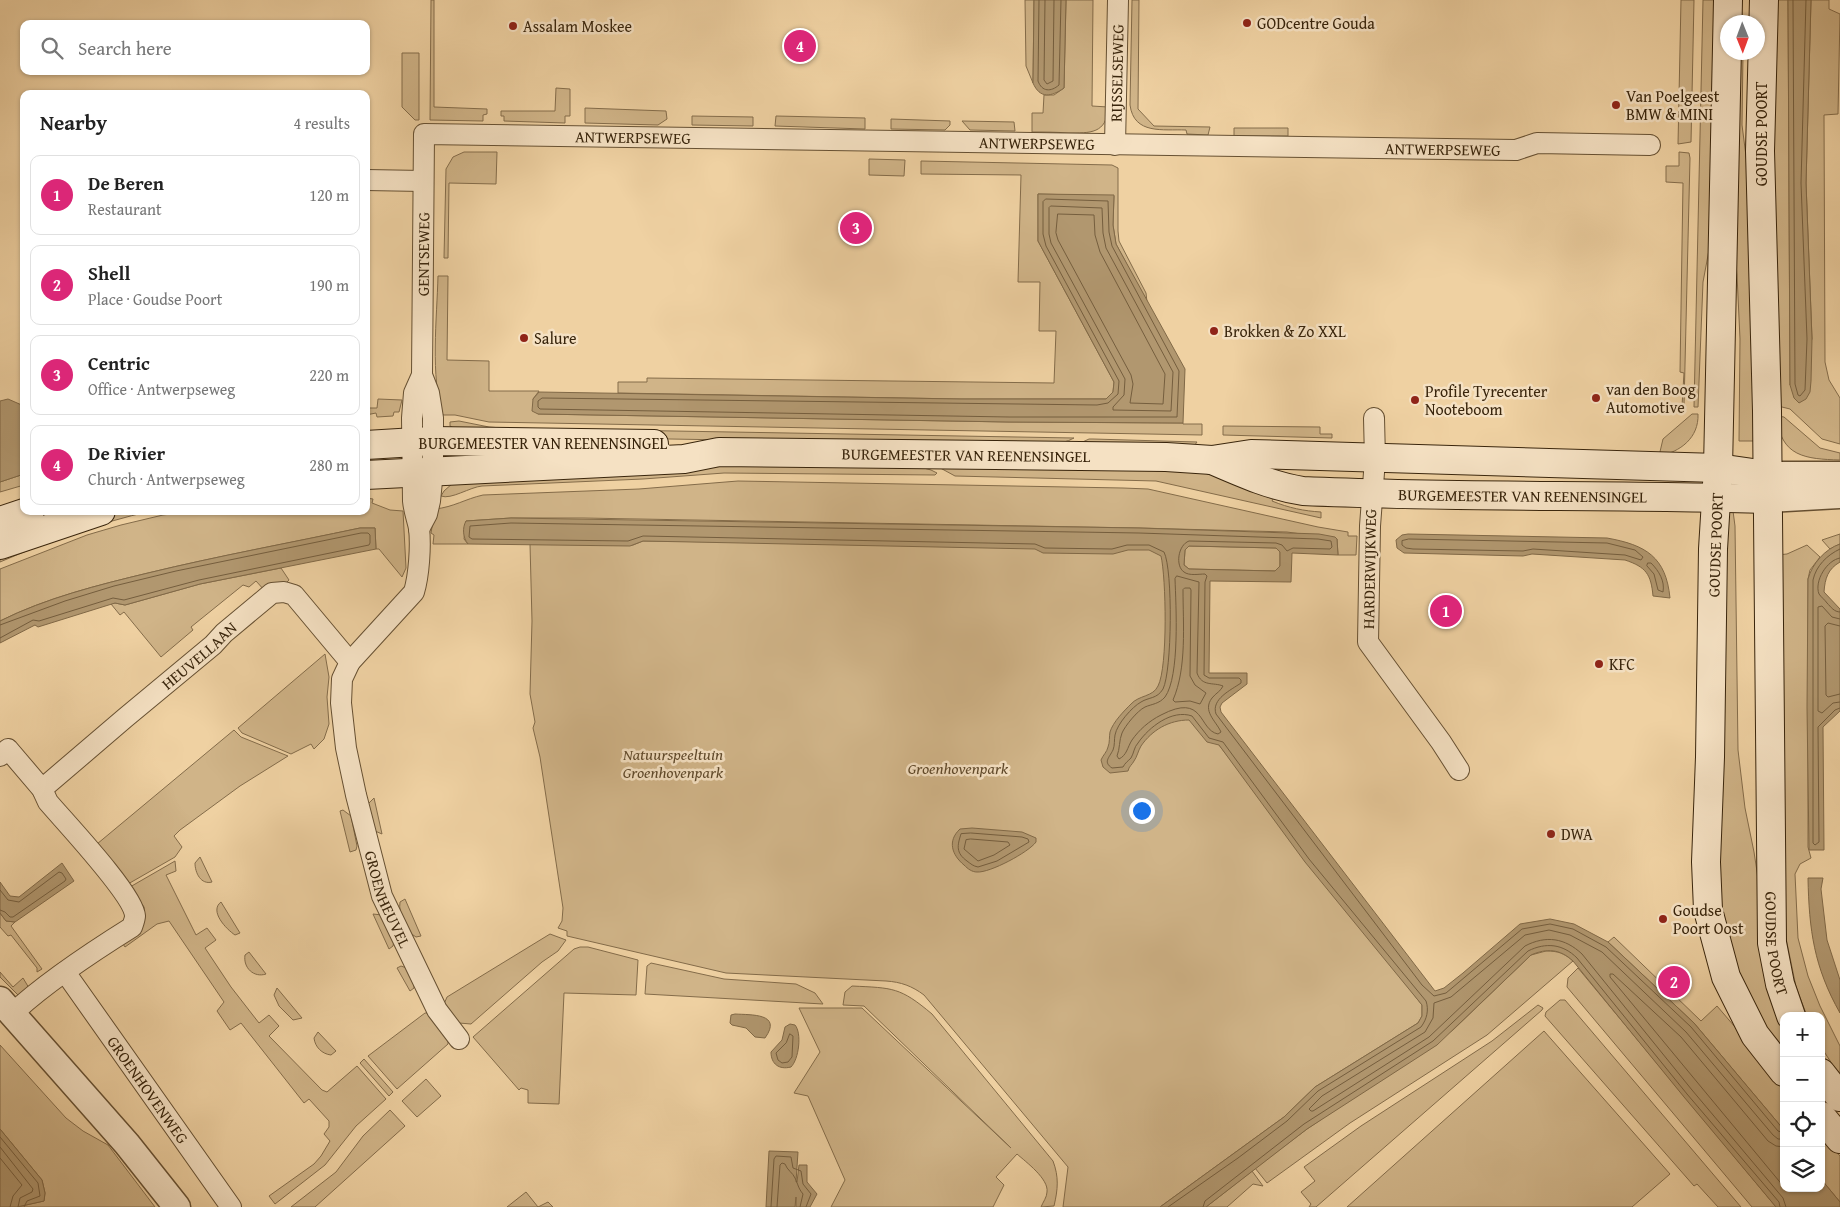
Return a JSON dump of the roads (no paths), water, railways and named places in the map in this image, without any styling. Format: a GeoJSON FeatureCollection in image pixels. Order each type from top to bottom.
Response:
{"type":"FeatureCollection","features":[{"type":"Feature","properties":{"kind":"main road","name":"GOUDSE POORT"},"geometry":{"type":"LineString","coordinates":[[1728,0],[1718,468],[1715,497],[1706,862],[1708,910],[1726,977],[1755,1035],[1780,1067]]}},
{"type":"Feature","properties":{"kind":"main road","name":"GOUDSE POORT"},"geometry":{"type":"LineString","coordinates":[[1764,0],[1760,151],[1767,411],[1772,942],[1780,984],[1790,1012]]}},
{"type":"Feature","properties":{"kind":"main road","name":"BURGEMEESTER VAN REENENSINGEL"},"geometry":{"type":"LineString","coordinates":[[370,445],[423,441],[694,444],[719,452]]}},
{"type":"Feature","properties":{"kind":"main road","name":"BURGEMEESTER VAN REENENSINGEL"},"geometry":{"type":"LineString","coordinates":[[370,475],[684,459],[719,452],[1156,457],[1212,460],[1251,454],[1718,468],[1767,487]]}},
{"type":"Feature","properties":{"kind":"main road","name":"BURGEMEESTER VAN REENENSINGEL"},"geometry":{"type":"LineString","coordinates":[[1212,460],[1250,477],[1284,488],[1303,491],[1442,496],[1715,497],[1767,487]]}},
{"type":"Feature","properties":{"kind":"main road"},"geometry":{"type":"LineString","coordinates":[[0,521],[20,514]]}},
{"type":"Feature","properties":{"kind":"main road"},"geometry":{"type":"LineString","coordinates":[[0,545],[89,515]]}},
{"type":"Feature","properties":{"kind":"main road"},"geometry":{"type":"LineString","coordinates":[[1825,1078],[1840,1098]]}},
{"type":"Feature","properties":{"kind":"main road"},"geometry":{"type":"LineString","coordinates":[[1825,1121],[1840,1139]]}},
{"type":"Feature","properties":{"kind":"street","name":"RIJSSELSEWEG"},"geometry":{"type":"LineString","coordinates":[[1115,145],[1118,0]]}},
{"type":"Feature","properties":{"kind":"street","name":"ANTWERPSEWEG"},"geometry":{"type":"LineString","coordinates":[[424,134],[1516,150],[1537,143],[1650,145]]}},
{"type":"Feature","properties":{"kind":"street","name":"GENTSEWEG"},"geometry":{"type":"LineString","coordinates":[[423,471],[423,441],[433,418],[429,393],[422,375],[424,134]]}},
{"type":"Feature","properties":{"kind":"street"},"geometry":{"type":"LineString","coordinates":[[370,180],[423,181]]}},
{"type":"Feature","properties":{"kind":"street"},"geometry":{"type":"LineString","coordinates":[[1374,418],[1374,459]]}},
{"type":"Feature","properties":{"kind":"street","name":"HARDERWIJKWEG"},"geometry":{"type":"LineString","coordinates":[[1374,459],[1371,494],[1368,642],[1460,770]]}},
{"type":"Feature","properties":{"kind":"street"},"geometry":{"type":"LineString","coordinates":[[350,662],[414,592],[418,577],[419,529],[414,513],[423,471]]}},
{"type":"Feature","properties":{"kind":"street","name":"BURGEMEESTER VAN REENENSINGEL"},"geometry":{"type":"LineString","coordinates":[[1767,487],[1840,475]]}},
{"type":"Feature","properties":{"kind":"street","name":"BURGEMEESTER VAN REENENSINGEL"},"geometry":{"type":"LineString","coordinates":[[1767,487],[1840,496]]}},
{"type":"Feature","properties":{"kind":"street","name":"HEUVELLAAN"},"geometry":{"type":"LineString","coordinates":[[42,789],[272,593],[284,592],[294,595],[350,662]]}},
{"type":"Feature","properties":{"kind":"street","name":"GROENHEUVEL"},"geometry":{"type":"LineString","coordinates":[[350,662],[342,679],[341,703],[346,748],[382,896],[437,1010],[459,1039]]}},
{"type":"Feature","properties":{"kind":"street"},"geometry":{"type":"LineString","coordinates":[[0,756],[8,749],[42,789],[48,802],[122,889],[133,908],[135,917],[132,927],[65,972],[23,1004],[6,1007]]}},
{"type":"Feature","properties":{"kind":"street","name":"GROENHOVENWEG"},"geometry":{"type":"LineString","coordinates":[[65,972],[231,1207]]}},
{"type":"Feature","properties":{"kind":"street"},"geometry":{"type":"LineString","coordinates":[[6,1007],[127,1144],[177,1207]]}},
{"type":"Feature","properties":{"kind":"water"},"geometry":{"type":"Polygon","coordinates":[[[1034,0],[1066,0],[1064,88],[1050,95],[1039,92],[1033,83],[1034,0]]]}},
{"type":"Feature","properties":{"kind":"water"},"geometry":{"type":"Polygon","coordinates":[[[1788,0],[1811,0],[1806,183],[1812,339],[1811,381],[1810,392],[1806,399],[1799,403],[1794,398],[1790,385],[1788,0]]]}},
{"type":"Feature","properties":{"kind":"water"},"geometry":{"type":"Polygon","coordinates":[[[1038,194],[1114,195],[1113,225],[1116,244],[1185,369],[1183,423],[538,414],[532,411],[533,399],[539,392],[961,399],[1106,399],[1113,392],[1114,382],[1038,241],[1038,194]]]}},
{"type":"Feature","properties":{"kind":"water"},"geometry":{"type":"Polygon","coordinates":[[[8,399],[20,404],[20,475],[0,482],[0,401],[8,399]]]}},
{"type":"Feature","properties":{"kind":"water"},"geometry":{"type":"Polygon","coordinates":[[[511,518],[1139,528],[1319,534],[1335,537],[1337,539],[1338,555],[1292,553],[1291,582],[1210,581],[1209,673],[1247,673],[1247,684],[1222,703],[1220,707],[1221,712],[1435,991],[1444,988],[1520,924],[1550,919],[1574,924],[1608,942],[1694,1023],[1780,1125],[1780,1192],[1825,1192],[1825,1184],[1840,1202],[1840,1207],[1776,1207],[1573,961],[1558,952],[1542,951],[1531,955],[1437,1045],[1307,1129],[1206,1207],[1160,1207],[1284,1117],[1315,1087],[1418,1023],[1422,1016],[1422,1005],[1305,862],[1219,745],[1207,742],[1189,720],[1168,724],[1150,735],[1141,746],[1128,771],[1110,773],[1103,767],[1101,760],[1107,749],[1110,732],[1114,724],[1134,701],[1156,690],[1161,676],[1165,622],[1161,556],[1149,550],[1128,550],[1113,554],[1043,553],[1035,549],[643,541],[630,546],[468,544],[465,539],[464,527],[466,521],[511,518]],[[1189,546],[1185,550],[1184,565],[1189,569],[1275,571],[1280,566],[1280,552],[1276,548],[1189,546]]]}},
{"type":"Feature","properties":{"kind":"water"},"geometry":{"type":"Polygon","coordinates":[[[360,528],[375,528],[376,549],[200,584],[125,605],[115,603],[38,627],[35,625],[0,643],[0,621],[36,605],[72,593],[110,582],[227,555],[360,528]]]}},
{"type":"Feature","properties":{"kind":"water"},"geometry":{"type":"Polygon","coordinates":[[[1402,535],[1607,538],[1621,541],[1643,549],[1659,563],[1668,584],[1670,598],[1653,596],[1651,582],[1646,572],[1638,565],[1625,560],[1532,554],[1523,556],[1404,553],[1397,548],[1396,540],[1402,535]]]}},
{"type":"Feature","properties":{"kind":"water"},"geometry":{"type":"Polygon","coordinates":[[[1840,544],[1840,562],[1828,574],[1824,592],[1840,609],[1840,711],[1823,727],[1824,850],[1809,850],[1808,579],[1820,558],[1829,549],[1840,544]]]}},
{"type":"Feature","properties":{"kind":"water"},"geometry":{"type":"Polygon","coordinates":[[[972,828],[1022,832],[1036,838],[1036,842],[1026,851],[1009,861],[991,869],[975,872],[956,857],[952,843],[953,838],[960,829],[972,828]]]}},
{"type":"Feature","properties":{"kind":"water"},"geometry":{"type":"Polygon","coordinates":[[[62,863],[74,881],[15,922],[6,921],[0,913],[0,882],[10,896],[19,897],[62,863]]]}},
{"type":"Feature","properties":{"kind":"water"},"geometry":{"type":"Polygon","coordinates":[[[1808,878],[1823,878],[1821,889],[1827,940],[1840,980],[1840,1013],[1824,980],[1815,948],[1810,915],[1808,878]]]}},
{"type":"Feature","properties":{"kind":"water"},"geometry":{"type":"Polygon","coordinates":[[[731,1015],[763,1017],[768,1020],[770,1030],[765,1038],[755,1037],[746,1028],[730,1023],[731,1015]]]}},
{"type":"Feature","properties":{"kind":"water"},"geometry":{"type":"Polygon","coordinates":[[[790,1024],[795,1025],[797,1029],[799,1040],[798,1052],[791,1067],[783,1068],[774,1063],[771,1052],[782,1040],[785,1027],[790,1024]]]}},
{"type":"Feature","properties":{"kind":"water"},"geometry":{"type":"Polygon","coordinates":[[[0,1129],[42,1180],[45,1193],[44,1201],[17,1207],[0,1207],[0,1129]]]}},
{"type":"Feature","properties":{"kind":"water"},"geometry":{"type":"Polygon","coordinates":[[[769,1151],[798,1152],[796,1182],[799,1165],[807,1165],[807,1182],[817,1194],[810,1207],[796,1207],[796,1197],[795,1207],[766,1207],[769,1151]]]}},
{"type":"Feature","properties":{"kind":"place","name":"GODcentre Gouda"},"geometry":{"type":"Point","coordinates":[1247,23]}},
{"type":"Feature","properties":{"kind":"place","name":"Assalam Moskee"},"geometry":{"type":"Point","coordinates":[513,26]}},
{"type":"Feature","properties":{"kind":"place","name":"De Rivier"},"geometry":{"type":"Point","coordinates":[800,46]}},
{"type":"Feature","properties":{"kind":"place","name":"Van Poelgeest BMW & MINI"},"geometry":{"type":"Point","coordinates":[1616,105]}},
{"type":"Feature","properties":{"kind":"place","name":"Centric"},"geometry":{"type":"Point","coordinates":[856,228]}},
{"type":"Feature","properties":{"kind":"place","name":"Brokken & Zo XXL"},"geometry":{"type":"Point","coordinates":[1214,331]}},
{"type":"Feature","properties":{"kind":"place","name":"Salure"},"geometry":{"type":"Point","coordinates":[524,338]}},
{"type":"Feature","properties":{"kind":"place","name":"van den Boog Automotive"},"geometry":{"type":"Point","coordinates":[1596,398]}},
{"type":"Feature","properties":{"kind":"place","name":"Profile Tyrecenter Nooteboom"},"geometry":{"type":"Point","coordinates":[1415,400]}},
{"type":"Feature","properties":{"kind":"place","name":"De Beren"},"geometry":{"type":"Point","coordinates":[1446,611]}},
{"type":"Feature","properties":{"kind":"place","name":"KFC"},"geometry":{"type":"Point","coordinates":[1599,664]}},
{"type":"Feature","properties":{"kind":"place","name":"DWA"},"geometry":{"type":"Point","coordinates":[1551,834]}},
{"type":"Feature","properties":{"kind":"place","name":"Goudse Poort Oost"},"geometry":{"type":"Point","coordinates":[1663,919]}},
{"type":"Feature","properties":{"kind":"place","name":"Shell"},"geometry":{"type":"Point","coordinates":[1674,982]}},
{"type":"Feature","properties":{"kind":"park label","name":"Natuurspeeltuin Groenhovenpark"},"geometry":{"type":"Point","coordinates":[673,763]}},
{"type":"Feature","properties":{"kind":"park label","name":"Groenhovenpark"},"geometry":{"type":"Point","coordinates":[958,768]}}]}
